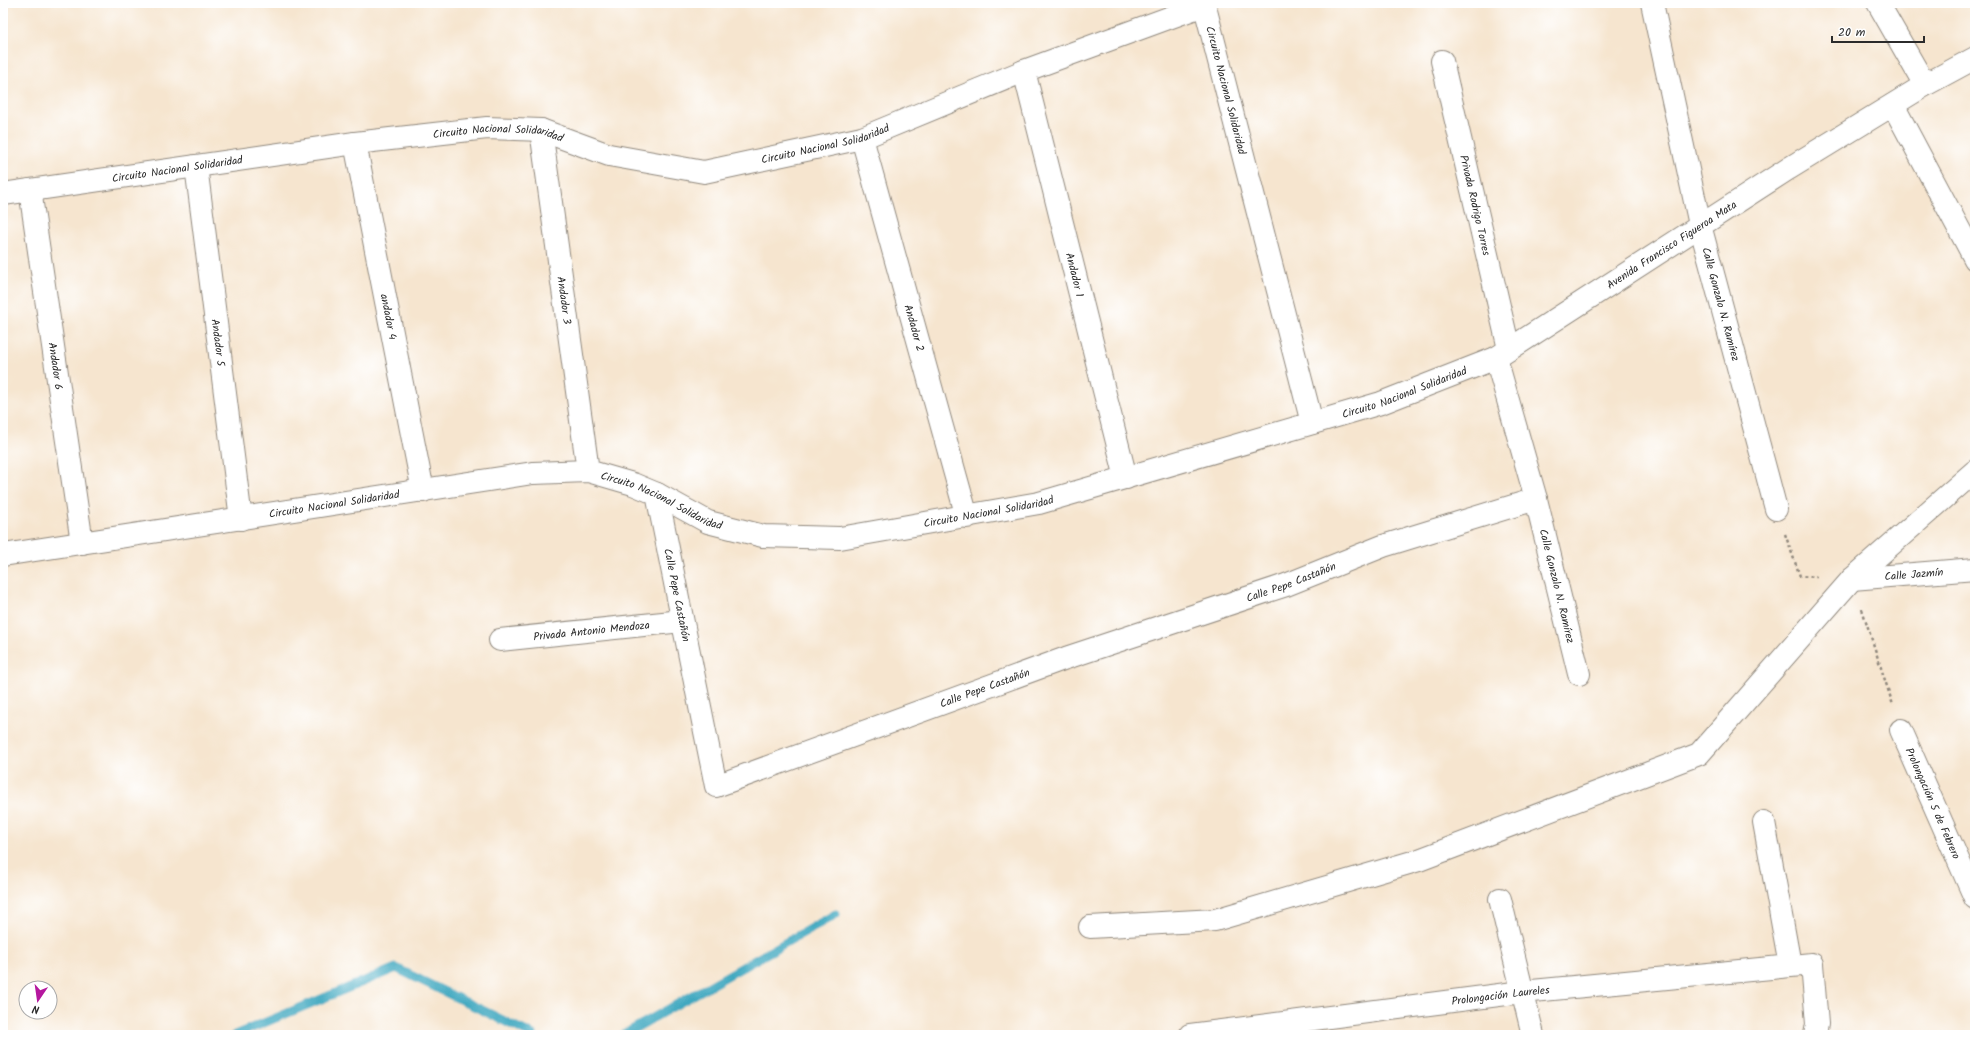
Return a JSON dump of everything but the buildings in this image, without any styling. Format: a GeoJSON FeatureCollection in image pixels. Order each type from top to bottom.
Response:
{"type":"FeatureCollection","features":[{"type":"Feature","properties":{"kind":"street","name":"Calle Gonzalo N. Ramírez"},"geometry":{"type":"LineString","coordinates":[[1652,3],[1700,225],[1776,509]]}},
{"type":"Feature","properties":{"kind":"street"},"geometry":{"type":"LineString","coordinates":[[1878,3],[1925,85]]}},
{"type":"Feature","properties":{"kind":"street","name":"Circuito Nacional Solidaridad"},"geometry":{"type":"LineString","coordinates":[[3,194],[355,143],[487,128],[541,130],[609,155],[704,172],[862,138],[1024,71],[1204,4],[1312,423]]}},
{"type":"Feature","properties":{"kind":"street","name":"Avenida Francisco Figueroa Mata"},"geometry":{"type":"LineString","coordinates":[[1502,353],[1700,225],[1925,85],[1975,58]]}},
{"type":"Feature","properties":{"kind":"street","name":"Privada Rodrigo Torres"},"geometry":{"type":"LineString","coordinates":[[1442,61],[1502,353]]}},
{"type":"Feature","properties":{"kind":"street","name":"Andador 1"},"geometry":{"type":"LineString","coordinates":[[1024,71],[1126,478]]}},
{"type":"Feature","properties":{"kind":"street"},"geometry":{"type":"LineString","coordinates":[[1893,105],[1975,259]]}},
{"type":"Feature","properties":{"kind":"street","name":"Andador 3"},"geometry":{"type":"LineString","coordinates":[[541,130],[588,471]]}},
{"type":"Feature","properties":{"kind":"street","name":"Andador 2"},"geometry":{"type":"LineString","coordinates":[[862,138],[967,517]]}},
{"type":"Feature","properties":{"kind":"street","name":"andador 4"},"geometry":{"type":"LineString","coordinates":[[355,143],[423,491]]}},
{"type":"Feature","properties":{"kind":"street","name":"Andador 5"},"geometry":{"type":"LineString","coordinates":[[196,166],[241,519]]}},
{"type":"Feature","properties":{"kind":"street","name":"Andador 6"},"geometry":{"type":"LineString","coordinates":[[30,190],[82,543]]}},
{"type":"Feature","properties":{"kind":"street"},"geometry":{"type":"LineString","coordinates":[[1502,353],[1536,498]]}},
{"type":"Feature","properties":{"kind":"street","name":"Circuito Nacional Solidaridad"},"geometry":{"type":"LineString","coordinates":[[3,555],[533,473],[588,471],[633,484],[657,494],[708,522],[763,536],[840,538],[967,517],[1039,503],[1381,403],[1502,353]]}},
{"type":"Feature","properties":{"kind":"street"},"geometry":{"type":"LineString","coordinates":[[1090,927],[1215,920],[1419,860],[1698,754],[1852,579],[1975,471]]}},
{"type":"Feature","properties":{"kind":"street","name":"Calle Pepe Castañón"},"geometry":{"type":"LineString","coordinates":[[657,494],[716,786],[1066,658],[1286,585],[1383,546],[1536,498]]}},
{"type":"Feature","properties":{"kind":"street","name":"Calle Gonzalo N. Ramírez"},"geometry":{"type":"LineString","coordinates":[[1536,498],[1579,674]]}},
{"type":"Feature","properties":{"kind":"street","name":"Calle Jazmín"},"geometry":{"type":"LineString","coordinates":[[1852,579],[1975,569]]}},
{"type":"Feature","properties":{"kind":"street","name":"Privada Antonio Mendoza"},"geometry":{"type":"LineString","coordinates":[[500,640],[682,622]]}},
{"type":"Feature","properties":{"kind":"street","name":"Prolongación 5 de Febrero"},"geometry":{"type":"LineString","coordinates":[[1901,730],[1975,898]]}},
{"type":"Feature","properties":{"kind":"street"},"geometry":{"type":"LineString","coordinates":[[1764,822],[1790,965]]}},
{"type":"Feature","properties":{"kind":"street"},"geometry":{"type":"LineString","coordinates":[[1500,900],[1533,1035]]}},
{"type":"Feature","properties":{"kind":"street","name":"Prolongación Laureles"},"geometry":{"type":"LineString","coordinates":[[1190,1035],[1522,992],[1812,964],[1817,1024],[1815,1035]]}},
{"type":"Feature","properties":{"kind":"path"},"geometry":{"type":"LineString","coordinates":[[1776,509],[1800,576]]}},
{"type":"Feature","properties":{"kind":"path"},"geometry":{"type":"LineString","coordinates":[[1852,579],[1901,730]]}},
{"type":"Feature","properties":{"kind":"waterway"},"geometry":{"type":"LineString","coordinates":[[623,1035],[836,914]]}},
{"type":"Feature","properties":{"kind":"waterway"},"geometry":{"type":"LineString","coordinates":[[235,1035],[396,968],[533,1035]]}}]}
